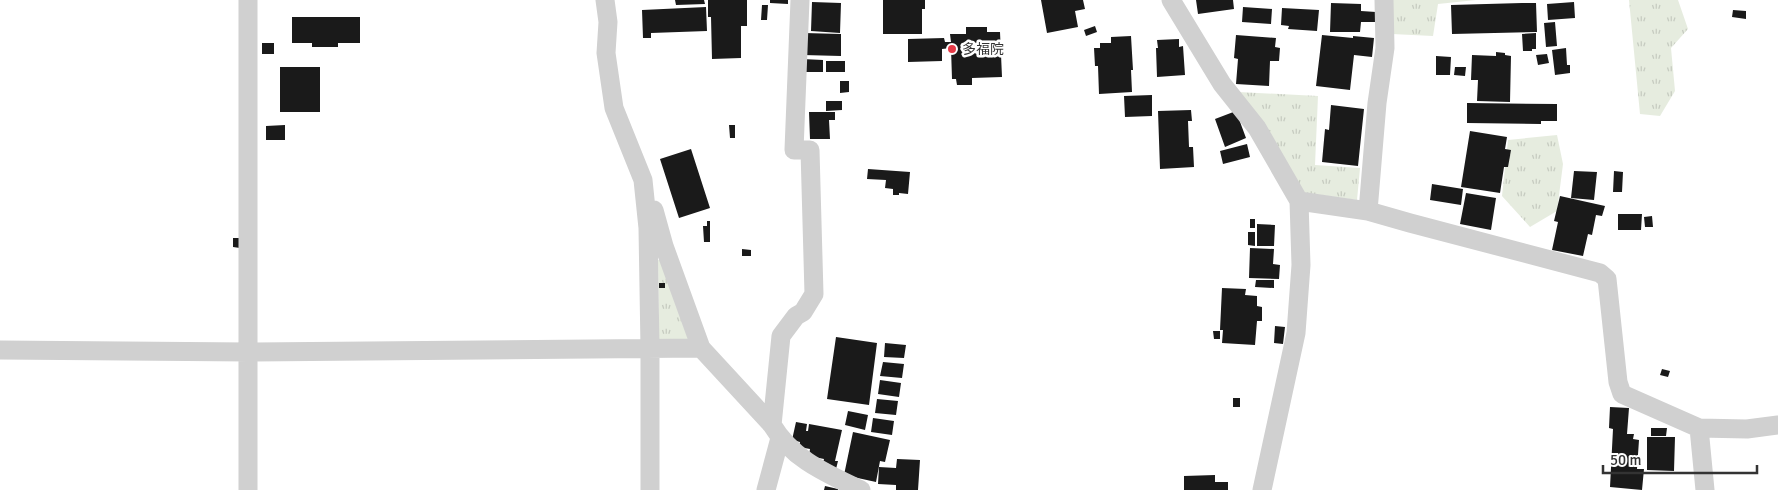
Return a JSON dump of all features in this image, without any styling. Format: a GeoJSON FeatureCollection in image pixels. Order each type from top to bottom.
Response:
{"type":"FeatureCollection","features":[{"type":"Feature","properties":{"kind":"street"},"geometry":{"type":"LineString","coordinates":[[248,0],[250,352],[248,490]]}},
{"type":"Feature","properties":{"kind":"street"},"geometry":{"type":"LineString","coordinates":[[605,0],[608,22],[606,53],[614,108],[643,180],[649,190],[664,246],[701,348],[776,432],[815,468],[861,490]]}},
{"type":"Feature","properties":{"kind":"street"},"geometry":{"type":"LineString","coordinates":[[766,490],[776,432],[781,336],[796,316],[803,312],[814,294],[810,150],[794,150],[800,0]]}},
{"type":"Feature","properties":{"kind":"street"},"geometry":{"type":"LineString","coordinates":[[1172,0],[1222,84],[1257,128],[1299,201],[1302,264],[1296,333],[1262,490]]}},
{"type":"Feature","properties":{"kind":"street"},"geometry":{"type":"LineString","coordinates":[[1368,211],[1385,48],[1384,0]]}},
{"type":"Feature","properties":{"kind":"street"},"geometry":{"type":"LineString","coordinates":[[643,180],[648,228],[650,490]]}},
{"type":"Feature","properties":{"kind":"street"},"geometry":{"type":"LineString","coordinates":[[1299,201],[1368,211],[1600,273],[1606,279],[1618,382],[1622,394],[1699,428],[1747,429],[1778,425]]}},
{"type":"Feature","properties":{"kind":"street"},"geometry":{"type":"LineString","coordinates":[[0,350],[250,352],[701,348]]}},
{"type":"Feature","properties":{"kind":"street"},"geometry":{"type":"LineString","coordinates":[[1699,428],[1705,490]]}},
{"type":"Feature","properties":{"kind":"green space"},"geometry":{"type":"Polygon","coordinates":[[[1390,0],[1476,0],[1438,4],[1433,36],[1392,34],[1390,0]]]}},
{"type":"Feature","properties":{"kind":"green space"},"geometry":{"type":"Polygon","coordinates":[[[1629,0],[1678,0],[1688,29],[1671,48],[1675,91],[1660,116],[1640,114],[1629,0]]]}},
{"type":"Feature","properties":{"kind":"green space"},"geometry":{"type":"Polygon","coordinates":[[[1238,92],[1318,96],[1315,165],[1360,168],[1357,200],[1298,192],[1238,92]]]}},
{"type":"Feature","properties":{"kind":"green space"},"geometry":{"type":"Polygon","coordinates":[[[1557,135],[1563,164],[1557,211],[1530,227],[1502,196],[1508,140],[1557,135]]]}},
{"type":"Feature","properties":{"kind":"green space"},"geometry":{"type":"Polygon","coordinates":[[[658,260],[665,260],[696,343],[659,342],[658,260]]]}},
{"type":"Feature","properties":{"kind":"building"},"geometry":{"type":"Polygon","coordinates":[[[675,0],[704,0],[705,4],[676,5],[675,0]]]}},
{"type":"Feature","properties":{"kind":"building"},"geometry":{"type":"Polygon","coordinates":[[[708,0],[747,0],[747,26],[741,26],[741,58],[712,59],[711,17],[708,17],[708,0]]]}},
{"type":"Feature","properties":{"kind":"building"},"geometry":{"type":"Polygon","coordinates":[[[770,0],[788,0],[788,4],[770,3],[770,0]]]}},
{"type":"Feature","properties":{"kind":"building"},"geometry":{"type":"Polygon","coordinates":[[[883,0],[925,0],[925,9],[922,9],[922,34],[883,34],[883,0]]]}},
{"type":"Feature","properties":{"kind":"building"},"geometry":{"type":"Polygon","coordinates":[[[1041,0],[1083,0],[1085,9],[1075,11],[1078,27],[1047,33],[1041,0]]]}},
{"type":"Feature","properties":{"kind":"building"},"geometry":{"type":"Polygon","coordinates":[[[1196,0],[1233,0],[1234,9],[1198,14],[1196,0]]]}},
{"type":"Feature","properties":{"kind":"building"},"geometry":{"type":"Polygon","coordinates":[[[812,2],[841,3],[840,33],[811,31],[812,2]]]}},
{"type":"Feature","properties":{"kind":"building"},"geometry":{"type":"Polygon","coordinates":[[[1574,2],[1575,18],[1548,20],[1547,4],[1574,2]]]}},
{"type":"Feature","properties":{"kind":"building"},"geometry":{"type":"Polygon","coordinates":[[[1331,3],[1361,4],[1361,11],[1376,12],[1376,22],[1361,22],[1360,32],[1330,32],[1331,3]]]}},
{"type":"Feature","properties":{"kind":"building"},"geometry":{"type":"Polygon","coordinates":[[[1536,3],[1537,32],[1452,34],[1451,5],[1536,3]]]}},
{"type":"Feature","properties":{"kind":"building"},"geometry":{"type":"Polygon","coordinates":[[[762,5],[768,5],[767,20],[761,20],[762,5]]]}},
{"type":"Feature","properties":{"kind":"building"},"geometry":{"type":"Polygon","coordinates":[[[706,7],[707,31],[651,33],[651,38],[643,38],[642,10],[706,7]]]}},
{"type":"Feature","properties":{"kind":"building"},"geometry":{"type":"Polygon","coordinates":[[[1243,7],[1272,9],[1271,24],[1242,22],[1243,7]]]}},
{"type":"Feature","properties":{"kind":"building"},"geometry":{"type":"Polygon","coordinates":[[[1282,8],[1319,10],[1317,31],[1288,29],[1289,26],[1281,25],[1282,8]]]}},
{"type":"Feature","properties":{"kind":"building"},"geometry":{"type":"Polygon","coordinates":[[[1733,10],[1746,11],[1746,19],[1732,17],[1733,10]]]}},
{"type":"Feature","properties":{"kind":"building"},"geometry":{"type":"Polygon","coordinates":[[[292,17],[360,17],[360,43],[338,43],[338,47],[312,47],[312,43],[292,43],[292,17]]]}},
{"type":"Feature","properties":{"kind":"building"},"geometry":{"type":"Polygon","coordinates":[[[1555,22],[1557,46],[1546,47],[1544,23],[1555,22]]]}},
{"type":"Feature","properties":{"kind":"building"},"geometry":{"type":"Polygon","coordinates":[[[1095,26],[1097,32],[1086,36],[1084,30],[1095,26]]]}},
{"type":"Feature","properties":{"kind":"building"},"geometry":{"type":"Polygon","coordinates":[[[966,27],[987,27],[987,32],[1000,32],[1002,77],[972,78],[972,85],[957,85],[956,79],[952,79],[951,48],[942,49],[942,61],[908,62],[908,39],[944,38],[945,42],[951,42],[950,34],[966,34],[966,27]]]}},
{"type":"Feature","properties":{"kind":"building"},"geometry":{"type":"Polygon","coordinates":[[[804,33],[841,34],[841,56],[803,55],[804,33]]]}},
{"type":"Feature","properties":{"kind":"building"},"geometry":{"type":"Polygon","coordinates":[[[1536,33],[1536,49],[1523,51],[1522,34],[1536,33]]]}},
{"type":"Feature","properties":{"kind":"building"},"geometry":{"type":"Polygon","coordinates":[[[1236,35],[1276,38],[1275,47],[1280,48],[1279,61],[1270,61],[1269,86],[1236,84],[1238,59],[1234,58],[1236,35]]]}},
{"type":"Feature","properties":{"kind":"building"},"geometry":{"type":"Polygon","coordinates":[[[1322,35],[1374,38],[1372,57],[1354,55],[1350,90],[1316,86],[1322,35]]]}},
{"type":"Feature","properties":{"kind":"building"},"geometry":{"type":"Polygon","coordinates":[[[1131,36],[1132,92],[1099,94],[1098,66],[1095,66],[1094,48],[1100,48],[1100,43],[1111,43],[1111,37],[1131,36]]]}},
{"type":"Feature","properties":{"kind":"building"},"geometry":{"type":"Polygon","coordinates":[[[1179,39],[1179,47],[1183,46],[1185,75],[1157,77],[1157,40],[1179,39]]]}},
{"type":"Feature","properties":{"kind":"building"},"geometry":{"type":"Polygon","coordinates":[[[262,43],[274,43],[274,54],[262,54],[262,43]]]}},
{"type":"Feature","properties":{"kind":"building"},"geometry":{"type":"Polygon","coordinates":[[[1566,48],[1567,65],[1570,65],[1570,73],[1555,75],[1552,50],[1566,48]]]}},
{"type":"Feature","properties":{"kind":"building"},"geometry":{"type":"Polygon","coordinates":[[[1496,52],[1511,56],[1510,102],[1477,101],[1478,80],[1471,80],[1472,55],[1496,56],[1496,52]]]}},
{"type":"Feature","properties":{"kind":"building"},"geometry":{"type":"Polygon","coordinates":[[[1547,54],[1549,63],[1538,65],[1536,55],[1547,54]]]}},
{"type":"Feature","properties":{"kind":"building"},"geometry":{"type":"Polygon","coordinates":[[[1436,56],[1451,57],[1450,75],[1436,75],[1436,56]]]}},
{"type":"Feature","properties":{"kind":"building"},"geometry":{"type":"Polygon","coordinates":[[[802,59],[823,60],[823,72],[801,72],[802,59]]]}},
{"type":"Feature","properties":{"kind":"building"},"geometry":{"type":"Polygon","coordinates":[[[826,61],[845,61],[845,72],[826,72],[826,61]]]}},
{"type":"Feature","properties":{"kind":"building"},"geometry":{"type":"Polygon","coordinates":[[[280,67],[320,67],[320,112],[280,112],[280,67]]]}},
{"type":"Feature","properties":{"kind":"building"},"geometry":{"type":"Polygon","coordinates":[[[1455,67],[1466,67],[1465,76],[1454,75],[1455,67]]]}},
{"type":"Feature","properties":{"kind":"building"},"geometry":{"type":"Polygon","coordinates":[[[840,81],[849,81],[849,92],[840,93],[840,81]]]}},
{"type":"Feature","properties":{"kind":"building"},"geometry":{"type":"Polygon","coordinates":[[[1152,95],[1152,116],[1125,117],[1124,96],[1152,95]]]}},
{"type":"Feature","properties":{"kind":"building"},"geometry":{"type":"Polygon","coordinates":[[[826,101],[842,101],[842,110],[826,111],[826,101]]]}},
{"type":"Feature","properties":{"kind":"building"},"geometry":{"type":"Polygon","coordinates":[[[1467,103],[1557,104],[1557,121],[1541,121],[1541,124],[1467,123],[1467,103]]]}},
{"type":"Feature","properties":{"kind":"building"},"geometry":{"type":"Polygon","coordinates":[[[1331,105],[1364,109],[1358,166],[1322,162],[1325,129],[1329,130],[1331,105]]]}},
{"type":"Feature","properties":{"kind":"building"},"geometry":{"type":"Polygon","coordinates":[[[1191,110],[1192,121],[1188,121],[1189,147],[1193,147],[1194,167],[1160,169],[1158,111],[1191,110]]]}},
{"type":"Feature","properties":{"kind":"building"},"geometry":{"type":"Polygon","coordinates":[[[1236,111],[1246,138],[1225,147],[1215,119],[1236,111]]]}},
{"type":"Feature","properties":{"kind":"building"},"geometry":{"type":"Polygon","coordinates":[[[809,112],[835,112],[835,120],[829,120],[830,139],[810,139],[809,112]]]}},
{"type":"Feature","properties":{"kind":"building"},"geometry":{"type":"Polygon","coordinates":[[[285,125],[285,140],[266,140],[266,126],[285,125]]]}},
{"type":"Feature","properties":{"kind":"building"},"geometry":{"type":"Polygon","coordinates":[[[729,125],[735,125],[735,138],[730,138],[729,125]]]}},
{"type":"Feature","properties":{"kind":"building"},"geometry":{"type":"Polygon","coordinates":[[[1470,131],[1507,137],[1505,149],[1511,150],[1508,167],[1504,167],[1500,193],[1461,187],[1470,131]]]}},
{"type":"Feature","properties":{"kind":"building"},"geometry":{"type":"Polygon","coordinates":[[[1247,144],[1250,157],[1223,164],[1220,151],[1247,144]]]}},
{"type":"Feature","properties":{"kind":"building"},"geometry":{"type":"Polygon","coordinates":[[[691,149],[710,208],[679,218],[660,159],[691,149]]]}},
{"type":"Feature","properties":{"kind":"building"},"geometry":{"type":"Polygon","coordinates":[[[868,169],[910,172],[908,194],[899,193],[899,195],[893,195],[893,189],[885,188],[886,180],[867,179],[868,169]]]}},
{"type":"Feature","properties":{"kind":"building"},"geometry":{"type":"Polygon","coordinates":[[[1574,171],[1597,172],[1594,200],[1571,198],[1574,171]]]}},
{"type":"Feature","properties":{"kind":"building"},"geometry":{"type":"Polygon","coordinates":[[[1614,171],[1623,172],[1622,192],[1613,192],[1614,171]]]}},
{"type":"Feature","properties":{"kind":"building"},"geometry":{"type":"Polygon","coordinates":[[[1432,184],[1463,189],[1461,205],[1430,200],[1432,184]]]}},
{"type":"Feature","properties":{"kind":"building"},"geometry":{"type":"Polygon","coordinates":[[[1466,193],[1496,198],[1491,230],[1460,224],[1466,193]]]}},
{"type":"Feature","properties":{"kind":"building"},"geometry":{"type":"Polygon","coordinates":[[[1560,196],[1605,206],[1602,216],[1596,215],[1592,235],[1588,234],[1583,256],[1552,250],[1558,222],[1554,221],[1560,196]]]}},
{"type":"Feature","properties":{"kind":"building"},"geometry":{"type":"Polygon","coordinates":[[[1618,214],[1642,214],[1641,230],[1618,230],[1618,214]]]}},
{"type":"Feature","properties":{"kind":"building"},"geometry":{"type":"Polygon","coordinates":[[[1652,216],[1653,227],[1645,227],[1644,217],[1652,216]]]}},
{"type":"Feature","properties":{"kind":"building"},"geometry":{"type":"Polygon","coordinates":[[[1250,219],[1255,219],[1255,228],[1250,228],[1250,219]]]}},
{"type":"Feature","properties":{"kind":"building"},"geometry":{"type":"Polygon","coordinates":[[[707,221],[710,221],[710,242],[704,242],[703,226],[707,226],[707,221]]]}},
{"type":"Feature","properties":{"kind":"building"},"geometry":{"type":"Polygon","coordinates":[[[1257,224],[1275,225],[1274,246],[1257,246],[1257,224]]]}},
{"type":"Feature","properties":{"kind":"building"},"geometry":{"type":"Polygon","coordinates":[[[1248,232],[1255,232],[1255,246],[1248,245],[1248,232]]]}},
{"type":"Feature","properties":{"kind":"building"},"geometry":{"type":"Polygon","coordinates":[[[233,238],[240,238],[240,248],[233,247],[233,238]]]}},
{"type":"Feature","properties":{"kind":"building"},"geometry":{"type":"Polygon","coordinates":[[[1250,248],[1274,249],[1273,264],[1280,265],[1279,279],[1249,278],[1250,248]]]}},
{"type":"Feature","properties":{"kind":"building"},"geometry":{"type":"Polygon","coordinates":[[[742,249],[751,250],[751,256],[742,256],[742,249]]]}},
{"type":"Feature","properties":{"kind":"building"},"geometry":{"type":"Polygon","coordinates":[[[1256,280],[1274,280],[1274,288],[1255,287],[1256,280]]]}},
{"type":"Feature","properties":{"kind":"building"},"geometry":{"type":"Polygon","coordinates":[[[659,283],[665,283],[665,288],[659,288],[659,283]]]}},
{"type":"Feature","properties":{"kind":"building"},"geometry":{"type":"Polygon","coordinates":[[[1222,288],[1246,289],[1245,295],[1257,296],[1257,306],[1262,307],[1262,321],[1257,321],[1255,345],[1222,343],[1223,330],[1220,330],[1222,288]]]}},
{"type":"Feature","properties":{"kind":"building"},"geometry":{"type":"Polygon","coordinates":[[[1275,326],[1285,327],[1283,344],[1274,343],[1275,326]]]}},
{"type":"Feature","properties":{"kind":"building"},"geometry":{"type":"Polygon","coordinates":[[[1213,331],[1220,331],[1220,339],[1214,339],[1213,331]]]}},
{"type":"Feature","properties":{"kind":"building"},"geometry":{"type":"Polygon","coordinates":[[[836,337],[877,343],[869,405],[827,399],[836,337]]]}},
{"type":"Feature","properties":{"kind":"building"},"geometry":{"type":"Polygon","coordinates":[[[885,343],[906,345],[904,358],[884,357],[885,343]]]}},
{"type":"Feature","properties":{"kind":"building"},"geometry":{"type":"Polygon","coordinates":[[[883,362],[904,364],[902,378],[880,376],[883,362]]]}},
{"type":"Feature","properties":{"kind":"building"},"geometry":{"type":"Polygon","coordinates":[[[1662,369],[1670,371],[1668,377],[1660,375],[1662,369]]]}},
{"type":"Feature","properties":{"kind":"building"},"geometry":{"type":"Polygon","coordinates":[[[880,380],[901,383],[899,397],[878,394],[880,380]]]}},
{"type":"Feature","properties":{"kind":"building"},"geometry":{"type":"Polygon","coordinates":[[[1233,398],[1240,398],[1240,407],[1233,407],[1233,398]]]}},
{"type":"Feature","properties":{"kind":"building"},"geometry":{"type":"Polygon","coordinates":[[[877,399],[898,401],[896,415],[875,413],[877,399]]]}},
{"type":"Feature","properties":{"kind":"building"},"geometry":{"type":"Polygon","coordinates":[[[1610,407],[1629,408],[1627,434],[1634,434],[1633,439],[1639,440],[1637,469],[1644,469],[1642,490],[1610,487],[1613,429],[1609,428],[1610,407]]]}},
{"type":"Feature","properties":{"kind":"building"},"geometry":{"type":"Polygon","coordinates":[[[848,411],[868,415],[865,430],[845,425],[848,411]]]}},
{"type":"Feature","properties":{"kind":"building"},"geometry":{"type":"Polygon","coordinates":[[[873,418],[894,421],[892,435],[871,432],[873,418]]]}},
{"type":"Feature","properties":{"kind":"building"},"geometry":{"type":"Polygon","coordinates":[[[796,422],[807,424],[806,431],[808,431],[809,424],[842,430],[835,461],[838,461],[836,469],[822,466],[824,459],[809,456],[810,449],[799,447],[800,442],[792,440],[796,422]]]}},
{"type":"Feature","properties":{"kind":"building"},"geometry":{"type":"Polygon","coordinates":[[[1651,428],[1667,428],[1666,436],[1651,436],[1651,428]]]}},
{"type":"Feature","properties":{"kind":"building"},"geometry":{"type":"Polygon","coordinates":[[[853,432],[890,440],[885,462],[880,461],[876,482],[844,475],[853,432]]]}},
{"type":"Feature","properties":{"kind":"building"},"geometry":{"type":"Polygon","coordinates":[[[1647,437],[1675,437],[1674,471],[1647,470],[1647,437]]]}},
{"type":"Feature","properties":{"kind":"building"},"geometry":{"type":"Polygon","coordinates":[[[897,459],[920,460],[918,490],[896,490],[896,485],[878,484],[879,467],[896,468],[897,459]]]}},
{"type":"Feature","properties":{"kind":"building"},"geometry":{"type":"Polygon","coordinates":[[[1215,475],[1215,482],[1228,482],[1228,490],[1184,490],[1184,476],[1215,475]]]}},
{"type":"Feature","properties":{"kind":"building"},"geometry":{"type":"Polygon","coordinates":[[[825,486],[838,489],[838,490],[824,490],[825,486]]]}},
{"type":"Feature","properties":{"kind":"place","name":"多福院"},"geometry":{"type":"Point","coordinates":[952,49]}}]}
